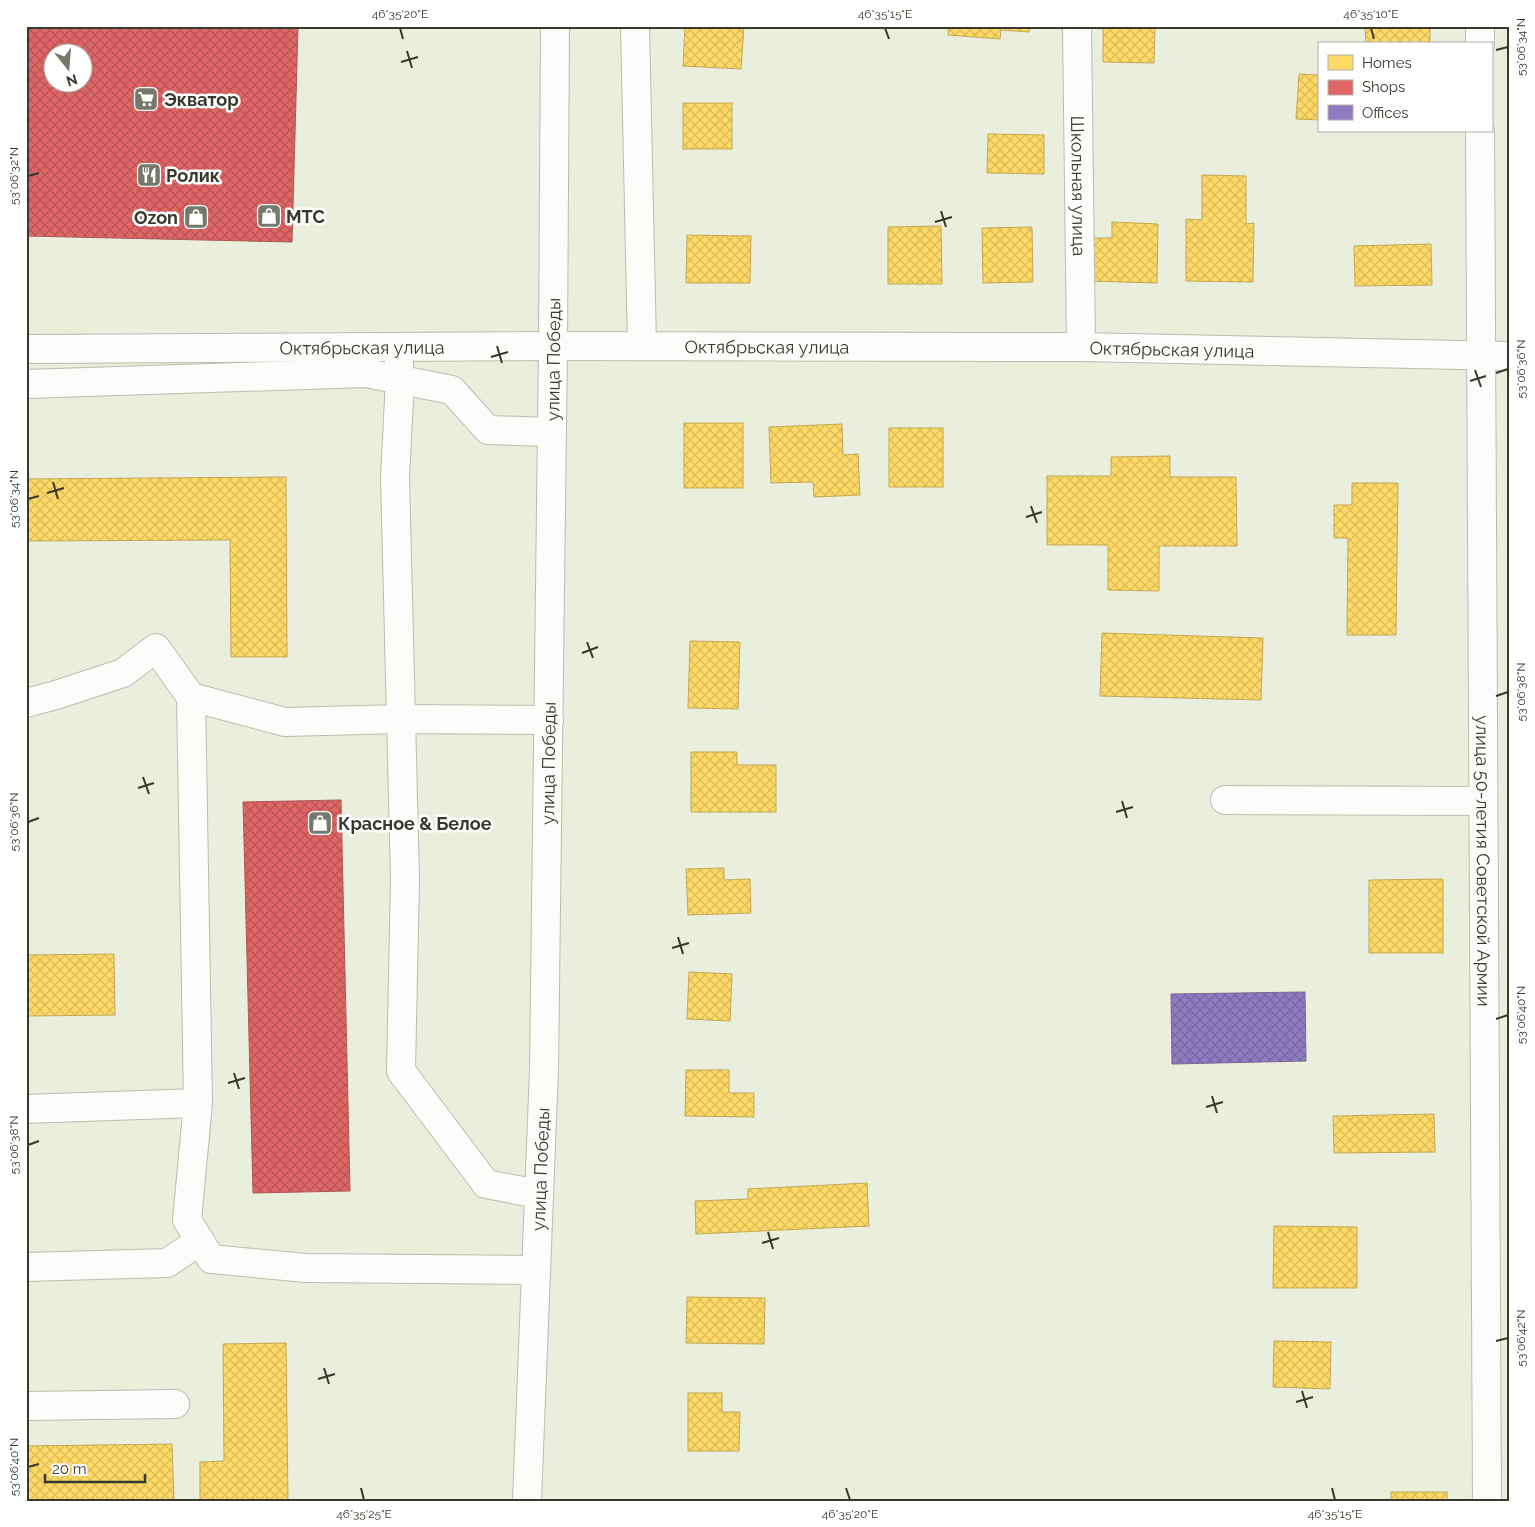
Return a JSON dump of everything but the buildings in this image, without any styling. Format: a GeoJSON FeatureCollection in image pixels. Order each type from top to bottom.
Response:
{"type":"FeatureCollection","features":[{"type":"Feature","properties":{"kind":"street","name":"улица Победы"},"geometry":{"type":"LineString","coordinates":[[527,1501],[544,1069],[555,26]]}},
{"type":"Feature","properties":{"kind":"street"},"geometry":{"type":"LineString","coordinates":[[635,26],[642,346]]}},
{"type":"Feature","properties":{"kind":"street","name":"Школьная улица"},"geometry":{"type":"LineString","coordinates":[[1077,26],[1081,346]]}},
{"type":"Feature","properties":{"kind":"street"},"geometry":{"type":"LineString","coordinates":[[1480,26],[1480,42]]}},
{"type":"Feature","properties":{"kind":"street","name":"улица 50-летия Советской Армии"},"geometry":{"type":"LineString","coordinates":[[1480,132],[1486,1501]]}},
{"type":"Feature","properties":{"kind":"street","name":"Октябрьская улица"},"geometry":{"type":"LineString","coordinates":[[26,349],[553,346],[1081,346],[1509,356]]}},
{"type":"Feature","properties":{"kind":"street"},"geometry":{"type":"LineString","coordinates":[[398,347],[400,380],[395,477],[405,879],[401,1072],[486,1184],[539,1194]]}},
{"type":"Feature","properties":{"kind":"street"},"geometry":{"type":"LineString","coordinates":[[26,384],[366,373],[452,390],[488,430],[552,432]]}},
{"type":"Feature","properties":{"kind":"street"},"geometry":{"type":"LineString","coordinates":[[26,703],[123,673],[156,648],[191,697],[198,1104],[187,1220],[211,1259],[306,1268],[536,1270]]}},
{"type":"Feature","properties":{"kind":"street"},"geometry":{"type":"LineString","coordinates":[[191,697],[285,722],[401,719],[549,720]]}},
{"type":"Feature","properties":{"kind":"street"},"geometry":{"type":"LineString","coordinates":[[1225,800],[1483,801]]}},
{"type":"Feature","properties":{"kind":"street"},"geometry":{"type":"LineString","coordinates":[[26,1109],[198,1104]]}},
{"type":"Feature","properties":{"kind":"street"},"geometry":{"type":"LineString","coordinates":[[26,1267],[167,1263],[200,1240]]}},
{"type":"Feature","properties":{"kind":"street"},"geometry":{"type":"LineString","coordinates":[[26,1406],[175,1404]]}},
{"type":"Feature","properties":{"kind":"place","name":"Экватор"},"geometry":{"type":"Point","coordinates":[146,99]}},
{"type":"Feature","properties":{"kind":"place","name":"Ролик"},"geometry":{"type":"Point","coordinates":[149,175]}},
{"type":"Feature","properties":{"kind":"place","name":"МТС"},"geometry":{"type":"Point","coordinates":[269,216]}},
{"type":"Feature","properties":{"kind":"place","name":"Ozon"},"geometry":{"type":"Point","coordinates":[196,217]}},
{"type":"Feature","properties":{"kind":"place","name":"Красное & Белое"},"geometry":{"type":"Point","coordinates":[320,823]}}]}
